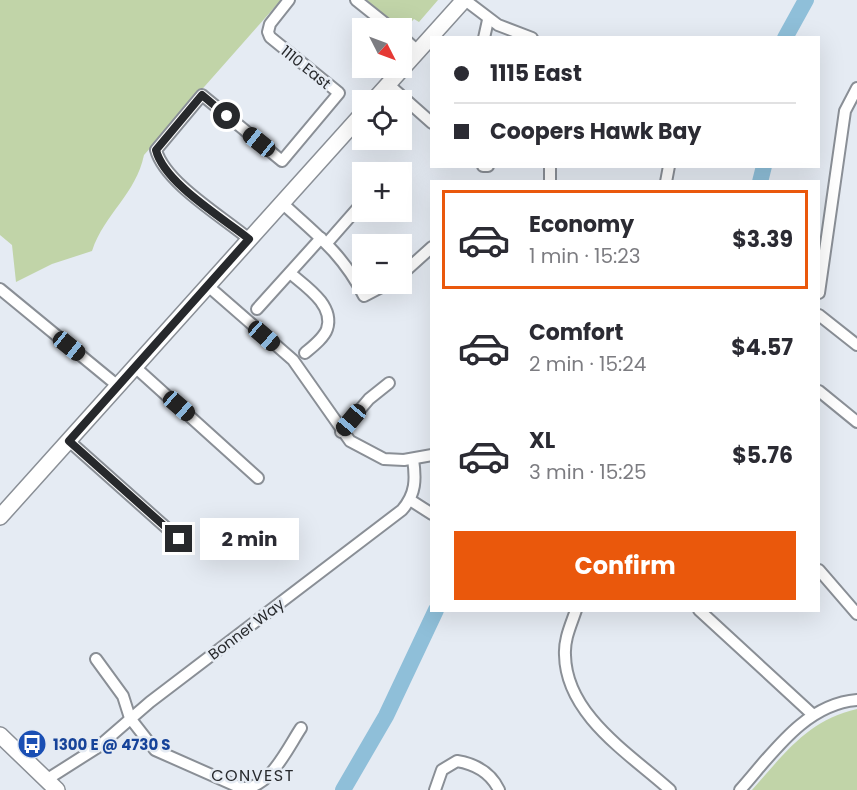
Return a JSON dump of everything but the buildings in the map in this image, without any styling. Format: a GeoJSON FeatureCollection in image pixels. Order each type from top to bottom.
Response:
{"type":"FeatureCollection","features":[{"type":"Feature","properties":{"kind":"main road"},"geometry":{"type":"LineString","coordinates":[[432,36],[465,0]]}},
{"type":"Feature","properties":{"kind":"main road"},"geometry":{"type":"LineString","coordinates":[[383,90],[430,38]]}},
{"type":"Feature","properties":{"kind":"main road"},"geometry":{"type":"LineString","coordinates":[[0,518],[352,125]]}},
{"type":"Feature","properties":{"kind":"main road"},"geometry":{"type":"LineString","coordinates":[[0,735],[51,785]]}},
{"type":"Feature","properties":{"kind":"street","name":"1110 East"},"geometry":{"type":"LineString","coordinates":[[249,239],[173,177],[159,160],[156,150],[202,95],[282,161],[339,93],[270,38],[268,32],[270,24],[290,0]]}},
{"type":"Feature","properties":{"kind":"street"},"geometry":{"type":"LineString","coordinates":[[356,0],[378,18]]}},
{"type":"Feature","properties":{"kind":"street"},"geometry":{"type":"LineString","coordinates":[[465,0],[488,20],[526,36]]}},
{"type":"Feature","properties":{"kind":"street"},"geometry":{"type":"LineString","coordinates":[[484,36],[488,20]]}},
{"type":"Feature","properties":{"kind":"street"},"geometry":{"type":"LineString","coordinates":[[412,46],[418,51]]}},
{"type":"Feature","properties":{"kind":"street"},"geometry":{"type":"LineString","coordinates":[[388,84],[430,121]]}},
{"type":"Feature","properties":{"kind":"street"},"geometry":{"type":"LineString","coordinates":[[820,286],[845,111],[857,88]]}},
{"type":"Feature","properties":{"kind":"street"},"geometry":{"type":"LineString","coordinates":[[282,203],[324,240],[347,265],[352,274]]}},
{"type":"Feature","properties":{"kind":"street"},"geometry":{"type":"LineString","coordinates":[[257,309],[352,213]]}},
{"type":"Feature","properties":{"kind":"street"},"geometry":{"type":"LineString","coordinates":[[412,265],[430,250]]}},
{"type":"Feature","properties":{"kind":"street"},"geometry":{"type":"LineString","coordinates":[[290,273],[322,302],[328,320],[324,334],[305,353]]}},
{"type":"Feature","properties":{"kind":"street"},"geometry":{"type":"LineString","coordinates":[[208,286],[293,360],[341,432],[359,448],[376,456],[394,460],[430,455]]}},
{"type":"Feature","properties":{"kind":"street"},"geometry":{"type":"LineString","coordinates":[[0,289],[118,386]]}},
{"type":"Feature","properties":{"kind":"street"},"geometry":{"type":"LineString","coordinates":[[820,316],[857,345]]}},
{"type":"Feature","properties":{"kind":"street"},"geometry":{"type":"LineString","coordinates":[[135,367],[258,478]]}},
{"type":"Feature","properties":{"kind":"street"},"geometry":{"type":"LineString","coordinates":[[341,432],[369,399],[389,383]]}},
{"type":"Feature","properties":{"kind":"street"},"geometry":{"type":"LineString","coordinates":[[820,392],[857,422]]}},
{"type":"Feature","properties":{"kind":"street"},"geometry":{"type":"LineString","coordinates":[[69,441],[179,539]]}},
{"type":"Feature","properties":{"kind":"street"},"geometry":{"type":"LineString","coordinates":[[413,459],[416,483],[410,500],[430,513]]}},
{"type":"Feature","properties":{"kind":"street","name":"Bonner Way"},"geometry":{"type":"LineString","coordinates":[[51,785],[130,718],[387,524],[410,500]]}},
{"type":"Feature","properties":{"kind":"street"},"geometry":{"type":"LineString","coordinates":[[820,571],[857,614]]}},
{"type":"Feature","properties":{"kind":"street"},"geometry":{"type":"LineString","coordinates":[[575,612],[566,638],[565,654],[568,678],[576,698],[592,720],[670,790]]}},
{"type":"Feature","properties":{"kind":"street"},"geometry":{"type":"LineString","coordinates":[[701,612],[812,714]]}},
{"type":"Feature","properties":{"kind":"street"},"geometry":{"type":"LineString","coordinates":[[96,659],[123,696],[130,718],[161,754],[241,788],[251,789],[264,780],[301,728]]}},
{"type":"Feature","properties":{"kind":"street"},"geometry":{"type":"LineString","coordinates":[[740,790],[812,714],[847,701],[857,700]]}},
{"type":"Feature","properties":{"kind":"street"},"geometry":{"type":"LineString","coordinates":[[435,790],[442,770],[458,761],[481,769],[499,790]]}},
{"type":"Feature","properties":{"kind":"green space"},"geometry":{"type":"Polygon","coordinates":[[[0,0],[281,0],[144,155],[134,181],[104,225],[92,251],[52,264],[16,282],[12,245],[0,235],[0,0]]]}},
{"type":"Feature","properties":{"kind":"green space"},"geometry":{"type":"Polygon","coordinates":[[[367,0],[438,0],[419,22],[414,19],[412,21],[412,18],[388,18],[367,0]]]}},
{"type":"Feature","properties":{"kind":"green space"},"geometry":{"type":"Polygon","coordinates":[[[857,709],[857,790],[752,790],[798,740],[824,721],[857,709]]]}},
{"type":"Feature","properties":{"kind":"waterway"},"geometry":{"type":"LineString","coordinates":[[786,36],[806,0]]}},
{"type":"Feature","properties":{"kind":"waterway"},"geometry":{"type":"LineString","coordinates":[[760,180],[764,168]]}},
{"type":"Feature","properties":{"kind":"waterway"},"geometry":{"type":"LineString","coordinates":[[343,790],[386,716],[435,612]]}},
{"type":"Feature","properties":{"kind":"place","name":"1300 E @ 4730 S"},"geometry":{"type":"Point","coordinates":[32,744]}},
{"type":"Feature","properties":{"kind":"district","name":"CONVEST"},"geometry":{"type":"Point","coordinates":[253,775]}},
{"type":"Feature","properties":{"kind":"route"},"geometry":{"type":"LineString","coordinates":[[179,539],[69,441],[249,239],[173,177],[159,160],[156,150],[202,95],[227,116]]}}]}
